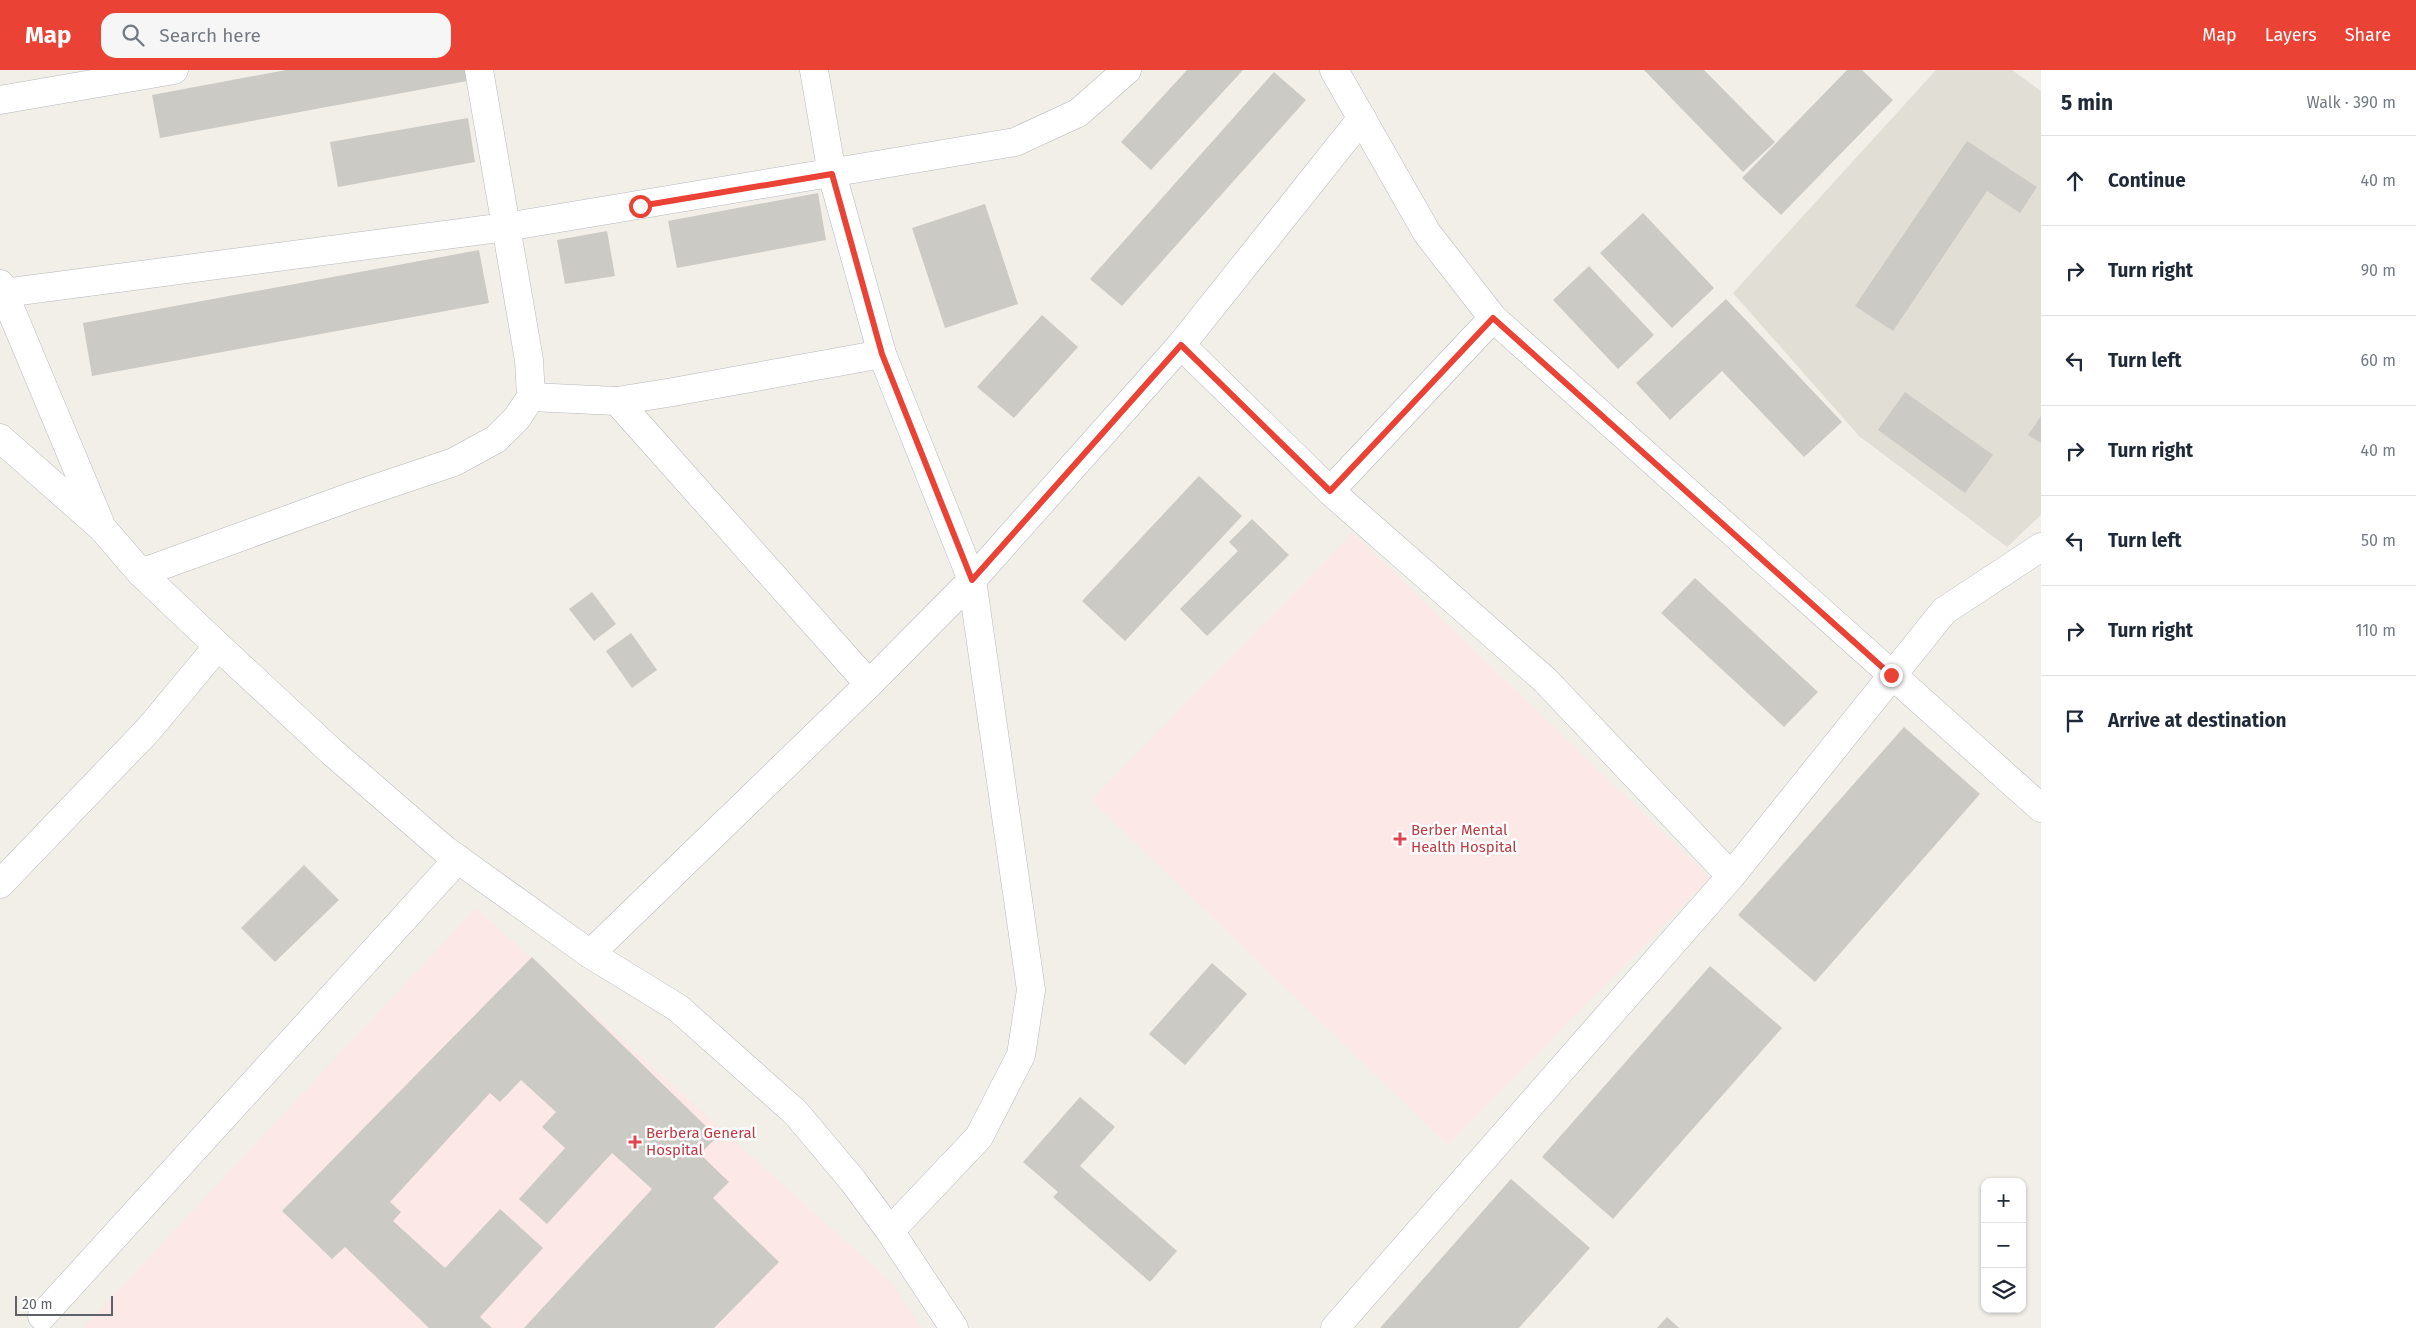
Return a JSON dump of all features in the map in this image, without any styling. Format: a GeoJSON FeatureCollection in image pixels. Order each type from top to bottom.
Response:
{"type":"FeatureCollection","features":[{"type":"Feature","properties":{"kind":"street"},"geometry":{"type":"LineString","coordinates":[[0,100],[174,70]]}},
{"type":"Feature","properties":{"kind":"street"},"geometry":{"type":"LineString","coordinates":[[141,573],[353,496],[454,462],[496,439],[517,418],[531,397],[529,360],[479,70]]}},
{"type":"Feature","properties":{"kind":"street"},"geometry":{"type":"LineString","coordinates":[[814,70],[832,174],[882,354],[972,580],[1031,990],[1021,1056],[979,1137],[890,1231]]}},
{"type":"Feature","properties":{"kind":"street"},"geometry":{"type":"LineString","coordinates":[[102,528],[2,289],[506,227],[1015,142],[1078,113],[1128,70]]}},
{"type":"Feature","properties":{"kind":"street"},"geometry":{"type":"LineString","coordinates":[[1334,70],[1427,233],[1493,318],[2041,808]]}},
{"type":"Feature","properties":{"kind":"street"},"geometry":{"type":"LineString","coordinates":[[590,954],[869,684],[972,580],[1181,345],[1362,118]]}},
{"type":"Feature","properties":{"kind":"street"},"geometry":{"type":"LineString","coordinates":[[1330,491],[1493,318]]}},
{"type":"Feature","properties":{"kind":"street"},"geometry":{"type":"LineString","coordinates":[[1181,345],[1330,491],[1545,680],[1731,876]]}},
{"type":"Feature","properties":{"kind":"street"},"geometry":{"type":"LineString","coordinates":[[531,397],[617,401],[882,354]]}},
{"type":"Feature","properties":{"kind":"street"},"geometry":{"type":"LineString","coordinates":[[617,401],[869,684]]}},
{"type":"Feature","properties":{"kind":"street"},"geometry":{"type":"LineString","coordinates":[[0,438],[102,528],[141,573],[332,752],[458,859],[590,954],[678,1008],[796,1113],[853,1181],[890,1231],[954,1328]]}},
{"type":"Feature","properties":{"kind":"street"},"geometry":{"type":"LineString","coordinates":[[1335,1328],[1731,876],[1944,611],[2041,547]]}},
{"type":"Feature","properties":{"kind":"street"},"geometry":{"type":"LineString","coordinates":[[0,884],[149,729],[218,646]]}},
{"type":"Feature","properties":{"kind":"street"},"geometry":{"type":"LineString","coordinates":[[42,1316],[458,859]]}},
{"type":"Feature","properties":{"kind":"shaded area"},"geometry":{"type":"Polygon","coordinates":[[[1936,70],[2012,70],[2041,91],[2041,515],[2007,547],[1859,436],[1733,293],[1936,70]]]}},
{"type":"Feature","properties":{"kind":"shaded area","name":"Berber Mental Health Hospital"},"geometry":{"type":"Polygon","coordinates":[[[1353,533],[1710,878],[1448,1145],[1091,800],[1353,533]]]}},
{"type":"Feature","properties":{"kind":"shaded area"},"geometry":{"type":"Polygon","coordinates":[[[476,908],[892,1283],[921,1328],[83,1328],[476,908]]]}},
{"type":"Feature","properties":{"kind":"building"},"geometry":{"type":"Polygon","coordinates":[[[286,70],[465,70],[467,81],[160,138],[152,95],[286,70]]]}},
{"type":"Feature","properties":{"kind":"building"},"geometry":{"type":"Polygon","coordinates":[[[1187,70],[1243,70],[1151,170],[1121,142],[1187,70]]]}},
{"type":"Feature","properties":{"kind":"building"},"geometry":{"type":"Polygon","coordinates":[[[1644,70],[1704,70],[1775,142],[1743,172],[1644,70]]]}},
{"type":"Feature","properties":{"kind":"building"},"geometry":{"type":"Polygon","coordinates":[[[1847,70],[1862,70],[1893,100],[1781,215],[1742,178],[1847,70]]]}},
{"type":"Feature","properties":{"kind":"building"},"geometry":{"type":"Polygon","coordinates":[[[1274,72],[1306,100],[1122,306],[1090,279],[1274,72]]]}},
{"type":"Feature","properties":{"kind":"building"},"geometry":{"type":"Polygon","coordinates":[[[468,118],[475,162],[338,187],[330,142],[468,118]]]}},
{"type":"Feature","properties":{"kind":"building"},"geometry":{"type":"Polygon","coordinates":[[[1967,141],[2037,187],[2020,213],[1987,191],[1893,331],[1855,306],[1967,141]]]}},
{"type":"Feature","properties":{"kind":"building"},"geometry":{"type":"Polygon","coordinates":[[[818,193],[826,240],[677,268],[668,221],[818,193]]]}},
{"type":"Feature","properties":{"kind":"building"},"geometry":{"type":"Polygon","coordinates":[[[985,204],[1018,304],[945,328],[912,228],[985,204]]]}},
{"type":"Feature","properties":{"kind":"building"},"geometry":{"type":"Polygon","coordinates":[[[1643,213],[1714,288],[1672,328],[1600,253],[1643,213]]]}},
{"type":"Feature","properties":{"kind":"building"},"geometry":{"type":"Polygon","coordinates":[[[607,231],[615,276],[565,284],[557,240],[607,231]]]}},
{"type":"Feature","properties":{"kind":"building"},"geometry":{"type":"Polygon","coordinates":[[[479,250],[489,303],[92,376],[83,323],[479,250]]]}},
{"type":"Feature","properties":{"kind":"building"},"geometry":{"type":"Polygon","coordinates":[[[1589,266],[1654,335],[1618,369],[1553,300],[1589,266]]]}},
{"type":"Feature","properties":{"kind":"building"},"geometry":{"type":"Polygon","coordinates":[[[1726,299],[1842,422],[1804,457],[1722,371],[1670,420],[1636,383],[1726,299]]]}},
{"type":"Feature","properties":{"kind":"building"},"geometry":{"type":"Polygon","coordinates":[[[1042,315],[1078,347],[1014,418],[977,387],[1042,315]]]}},
{"type":"Feature","properties":{"kind":"building"},"geometry":{"type":"Polygon","coordinates":[[[1905,392],[1993,455],[1965,493],[1878,430],[1905,392]]]}},
{"type":"Feature","properties":{"kind":"building"},"geometry":{"type":"Polygon","coordinates":[[[2041,416],[2041,443],[2028,435],[2041,416]]]}},
{"type":"Feature","properties":{"kind":"building"},"geometry":{"type":"Polygon","coordinates":[[[1199,476],[1242,516],[1125,641],[1082,601],[1199,476]]]}},
{"type":"Feature","properties":{"kind":"building"},"geometry":{"type":"Polygon","coordinates":[[[1252,519],[1289,555],[1207,636],[1180,609],[1238,551],[1229,542],[1252,519]]]}},
{"type":"Feature","properties":{"kind":"building"},"geometry":{"type":"Polygon","coordinates":[[[1695,578],[1818,692],[1784,727],[1661,613],[1695,578]]]}},
{"type":"Feature","properties":{"kind":"building"},"geometry":{"type":"Polygon","coordinates":[[[592,592],[616,624],[594,641],[569,609],[592,592]]]}},
{"type":"Feature","properties":{"kind":"building"},"geometry":{"type":"Polygon","coordinates":[[[631,633],[657,670],[632,688],[606,651],[631,633]]]}},
{"type":"Feature","properties":{"kind":"building"},"geometry":{"type":"Polygon","coordinates":[[[1904,727],[1980,794],[1815,982],[1738,915],[1904,727]]]}},
{"type":"Feature","properties":{"kind":"building"},"geometry":{"type":"Polygon","coordinates":[[[304,865],[339,900],[275,962],[241,928],[304,865]]]}},
{"type":"Feature","properties":{"kind":"building","name":"Berbera General Hospital"},"geometry":{"type":"Polygon","coordinates":[[[532,957],[717,1137],[700,1154],[729,1182],[713,1198],[779,1262],[714,1328],[524,1328],[652,1189],[612,1153],[547,1224],[519,1199],[565,1148],[542,1127],[556,1112],[521,1080],[500,1102],[490,1093],[390,1202],[401,1212],[393,1221],[445,1268],[500,1209],[543,1248],[480,1317],[492,1328],[429,1328],[345,1247],[332,1259],[282,1211],[532,957]]]}},
{"type":"Feature","properties":{"kind":"building"},"geometry":{"type":"Polygon","coordinates":[[[1212,963],[1247,994],[1185,1065],[1149,1034],[1212,963]]]}},
{"type":"Feature","properties":{"kind":"building"},"geometry":{"type":"Polygon","coordinates":[[[1710,966],[1782,1028],[1613,1219],[1542,1157],[1710,966]]]}},
{"type":"Feature","properties":{"kind":"building"},"geometry":{"type":"Polygon","coordinates":[[[1080,1097],[1115,1127],[1080,1166],[1177,1251],[1150,1282],[1053,1197],[1058,1192],[1023,1162],[1080,1097]]]}},
{"type":"Feature","properties":{"kind":"building"},"geometry":{"type":"Polygon","coordinates":[[[1511,1179],[1590,1248],[1519,1328],[1380,1328],[1511,1179]]]}},
{"type":"Feature","properties":{"kind":"building"},"geometry":{"type":"Polygon","coordinates":[[[1667,1317],[1679,1328],[1657,1328],[1667,1317]]]}},
{"type":"Feature","properties":{"kind":"place","name":"Berber Mental Health Hospital"},"geometry":{"type":"Point","coordinates":[1400,839]}},
{"type":"Feature","properties":{"kind":"place","name":"Berbera General Hospital"},"geometry":{"type":"Point","coordinates":[635,1142]}},
{"type":"Feature","properties":{"kind":"route"},"geometry":{"type":"LineString","coordinates":[[640,206],[832,174],[882,354],[972,580],[1181,345],[1330,491],[1493,318],[1891,675]]}}]}
